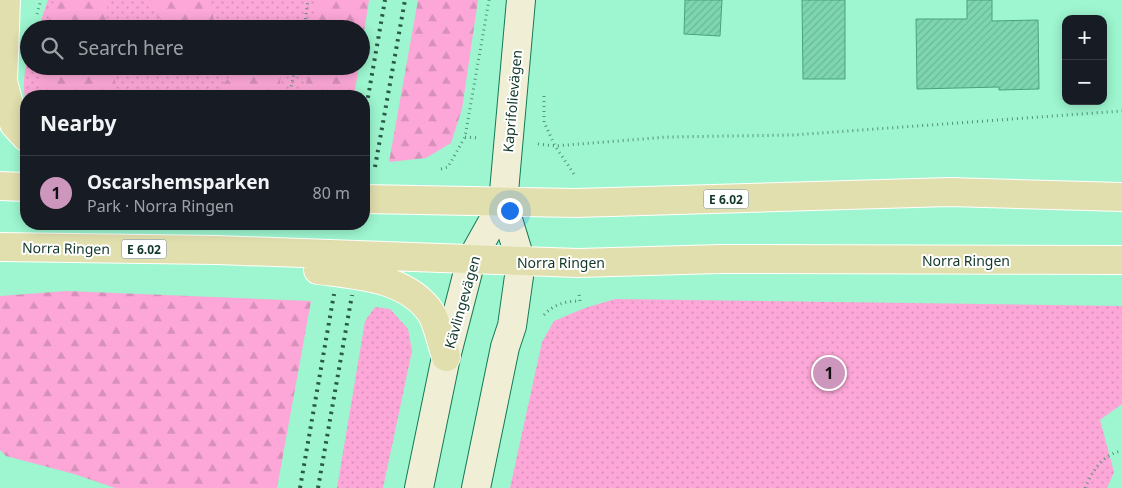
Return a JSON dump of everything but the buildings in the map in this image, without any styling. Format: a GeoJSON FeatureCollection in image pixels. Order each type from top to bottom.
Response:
{"type":"FeatureCollection","features":[{"type":"Feature","properties":{"kind":"main road"},"geometry":{"type":"LineString","coordinates":[[6,0],[3,81],[14,124],[20,131]]}},
{"type":"Feature","properties":{"kind":"main road","name":"Kaprifolievägen"},"geometry":{"type":"LineString","coordinates":[[503,203],[521,0]]}},
{"type":"Feature","properties":{"kind":"main road"},"geometry":{"type":"LineString","coordinates":[[0,186],[20,187]]}},
{"type":"Feature","properties":{"kind":"main road","name":"E 6.02"},"geometry":{"type":"LineString","coordinates":[[370,199],[503,203],[601,203],[950,192],[1122,197]]}},
{"type":"Feature","properties":{"kind":"main road"},"geometry":{"type":"LineString","coordinates":[[476,488],[505,347],[512,326],[521,262],[503,203]]}},
{"type":"Feature","properties":{"kind":"main road","name":"Kävlingevägen"},"geometry":{"type":"LineString","coordinates":[[420,488],[446,358],[471,260],[503,203]]}},
{"type":"Feature","properties":{"kind":"main road","name":"Norra Ringen"},"geometry":{"type":"LineString","coordinates":[[0,247],[216,250],[578,263],[720,259],[1122,260]]}},
{"type":"Feature","properties":{"kind":"main road"},"geometry":{"type":"LineString","coordinates":[[216,250],[284,266],[372,277],[399,286],[433,314],[446,358]]}},
{"type":"Feature","properties":{"kind":"path"},"geometry":{"type":"LineString","coordinates":[[305,20],[308,0]]}},
{"type":"Feature","properties":{"kind":"path"},"geometry":{"type":"LineString","coordinates":[[465,137],[489,0]]}},
{"type":"Feature","properties":{"kind":"path"},"geometry":{"type":"LineString","coordinates":[[290,90],[294,75]]}},
{"type":"Feature","properties":{"kind":"path"},"geometry":{"type":"LineString","coordinates":[[555,146],[667,137],[793,135],[1122,111]]}},
{"type":"Feature","properties":{"kind":"path"},"geometry":{"type":"LineString","coordinates":[[1085,488],[1093,470],[1104,460],[1122,451]]}},
{"type":"Feature","properties":{"kind":"green space"},"geometry":{"type":"Polygon","coordinates":[[[48,0],[356,0],[353,20],[41,20],[48,0]]]}},
{"type":"Feature","properties":{"kind":"green space"},"geometry":{"type":"Polygon","coordinates":[[[54,0],[108,0],[106,20],[49,20],[54,0]]]}},
{"type":"Feature","properties":{"kind":"green space"},"geometry":{"type":"Polygon","coordinates":[[[148,0],[211,0],[214,20],[160,20],[148,0]]]}},
{"type":"Feature","properties":{"kind":"green space"},"geometry":{"type":"Polygon","coordinates":[[[316,0],[369,0],[366,20],[314,20],[316,0]]]}},
{"type":"Feature","properties":{"kind":"green space"},"geometry":{"type":"Polygon","coordinates":[[[418,0],[478,0],[462,109],[451,143],[426,158],[389,162],[418,0]]]}},
{"type":"Feature","properties":{"kind":"green space"},"geometry":{"type":"Polygon","coordinates":[[[24,75],[344,75],[341,90],[24,90],[24,75]]]}},
{"type":"Feature","properties":{"kind":"green space"},"geometry":{"type":"Polygon","coordinates":[[[39,75],[113,75],[118,90],[40,90],[39,75]]]}},
{"type":"Feature","properties":{"kind":"green space"},"geometry":{"type":"Polygon","coordinates":[[[233,75],[281,75],[279,90],[217,90],[233,75]]]}},
{"type":"Feature","properties":{"kind":"green space"},"geometry":{"type":"Polygon","coordinates":[[[307,75],[358,75],[355,90],[306,90],[307,75]]]}},
{"type":"Feature","properties":{"kind":"green space"},"geometry":{"type":"Polygon","coordinates":[[[67,291],[311,301],[277,488],[115,488],[74,474],[6,456],[0,450],[0,296],[67,291]]]}},
{"type":"Feature","properties":{"kind":"green space"},"geometry":{"type":"Polygon","coordinates":[[[615,299],[1122,306],[1122,404],[1100,420],[1114,472],[1107,488],[510,488],[542,342],[554,321],[585,308],[615,299]]]}},
{"type":"Feature","properties":{"kind":"green space"},"geometry":{"type":"Polygon","coordinates":[[[375,307],[390,309],[408,329],[412,351],[383,488],[337,488],[365,321],[375,307]]]}},
{"type":"Feature","properties":{"kind":"railway"},"geometry":{"type":"LineString","coordinates":[[369,90],[385,0]]}},
{"type":"Feature","properties":{"kind":"railway"},"geometry":{"type":"LineString","coordinates":[[375,167],[405,0]]}},
{"type":"Feature","properties":{"kind":"railway"},"geometry":{"type":"LineString","coordinates":[[300,488],[334,294]]}},
{"type":"Feature","properties":{"kind":"railway"},"geometry":{"type":"LineString","coordinates":[[318,488],[352,295]]}},
{"type":"Feature","properties":{"kind":"place","name":"Oscarshemsparken"},"geometry":{"type":"Point","coordinates":[829,373]}}]}
